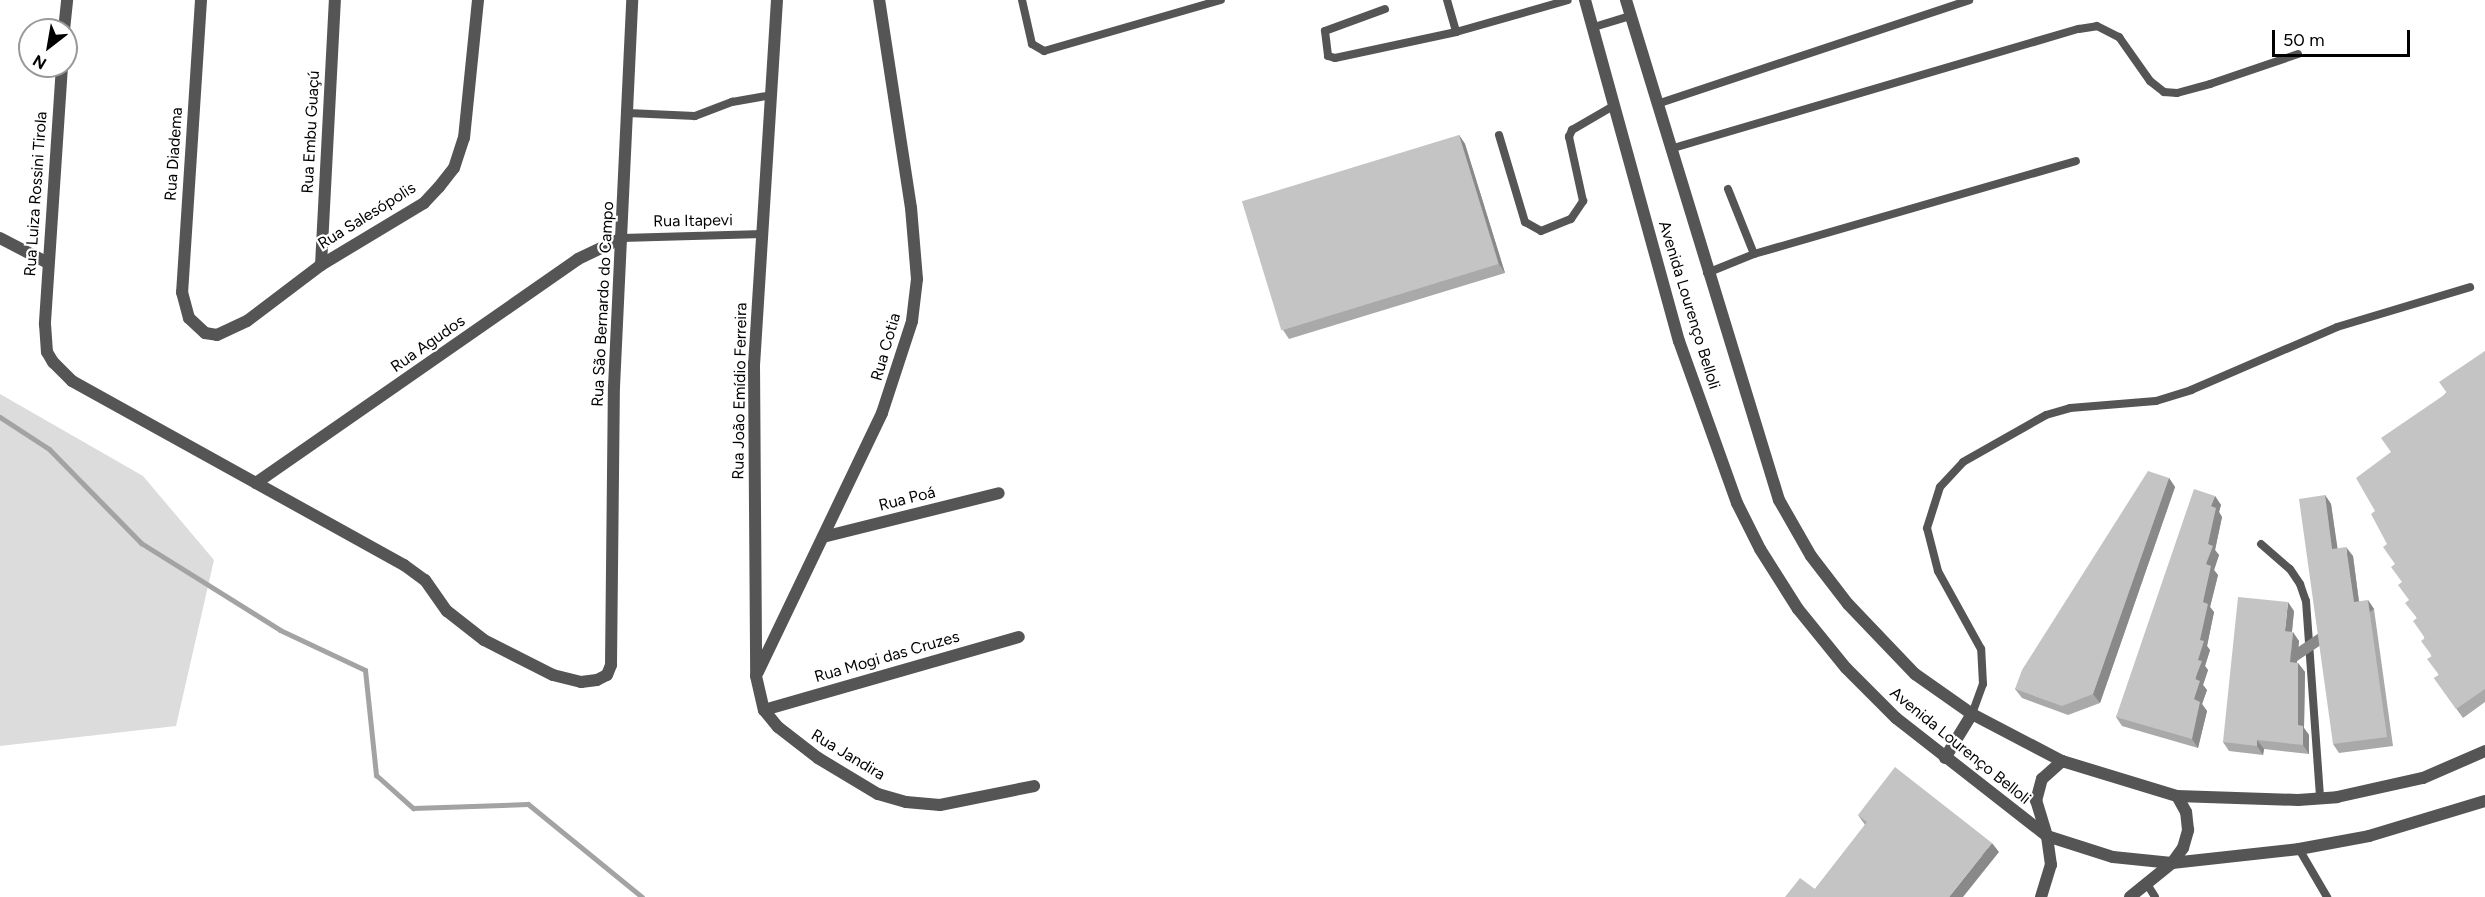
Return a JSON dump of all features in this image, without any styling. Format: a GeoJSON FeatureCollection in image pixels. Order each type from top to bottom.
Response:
{"type":"FeatureCollection","features":[{"type":"Feature","properties":{"kind":"street"},"geometry":{"type":"LineString","coordinates":[[65,18],[66,0]]}},
{"type":"Feature","properties":{"kind":"street","name":"Rua Diadema"},"geometry":{"type":"LineString","coordinates":[[184,310],[183,261],[201,0]]}},
{"type":"Feature","properties":{"kind":"street","name":"Rua Embu Guaçú"},"geometry":{"type":"LineString","coordinates":[[321,265],[334,0]]}},
{"type":"Feature","properties":{"kind":"street","name":"Rua Salesópolis"},"geometry":{"type":"LineString","coordinates":[[184,310],[205,333],[230,331],[321,265],[424,203],[454,168],[464,138],[478,0]]}},
{"type":"Feature","properties":{"kind":"street","name":"Rua São Bernardo do Campo"},"geometry":{"type":"LineString","coordinates":[[256,483],[405,565],[425,580],[464,627],[554,675],[581,682],[597,681],[607,675],[611,658],[610,609],[632,0]]}},
{"type":"Feature","properties":{"kind":"street","name":"Rua João Emídio Ferreira"},"geometry":{"type":"LineString","coordinates":[[764,710],[756,676],[754,363],[777,0]]}},
{"type":"Feature","properties":{"kind":"street","name":"Rua Cotia"},"geometry":{"type":"LineString","coordinates":[[756,676],[823,537],[900,366],[912,321],[917,279],[911,208],[879,0]]}},
{"type":"Feature","properties":{"kind":"street","name":"Avenida Lourenço Belloli"},"geometry":{"type":"LineString","coordinates":[[1585,0],[1679,341],[1737,503],[1751,531],[1798,609],[1845,668],[1896,718],[1945,759],[2048,836],[2113,857],[2172,863],[2299,849],[2369,836],[2485,801]]}},
{"type":"Feature","properties":{"kind":"street","name":"Avenida Lourenço Belloli"},"geometry":{"type":"LineString","coordinates":[[1626,0],[1707,273],[1779,500],[1811,556],[1888,650],[1914,674],[1972,714],[2062,761],[2177,796],[2320,798],[2423,778],[2485,751]]}},
{"type":"Feature","properties":{"kind":"street","name":"Rua Luiza Rossini Tirola"},"geometry":{"type":"LineString","coordinates":[[61,78],[48,263],[45,324],[47,352],[72,381],[256,483]]}},
{"type":"Feature","properties":{"kind":"street","name":"Rua Agudos"},"geometry":{"type":"LineString","coordinates":[[256,483],[578,259],[622,237]]}},
{"type":"Feature","properties":{"kind":"street"},"geometry":{"type":"LineString","coordinates":[[0,238],[48,263]]}},
{"type":"Feature","properties":{"kind":"street","name":"Rua Poá"},"geometry":{"type":"LineString","coordinates":[[823,537],[999,493]]}},
{"type":"Feature","properties":{"kind":"street","name":"Rua Mogi das Cruzes"},"geometry":{"type":"LineString","coordinates":[[764,710],[1019,637]]}},
{"type":"Feature","properties":{"kind":"street","name":"Rua Jandira"},"geometry":{"type":"LineString","coordinates":[[764,710],[778,727],[818,758],[878,794],[906,802],[940,805],[1034,786]]}},
{"type":"Feature","properties":{"kind":"street"},"geometry":{"type":"LineString","coordinates":[[1945,759],[1972,714]]}},
{"type":"Feature","properties":{"kind":"street"},"geometry":{"type":"LineString","coordinates":[[2041,897],[2051,865],[2048,836],[2036,801],[2038,788],[2046,774],[2062,761]]}},
{"type":"Feature","properties":{"kind":"street"},"geometry":{"type":"LineString","coordinates":[[2130,897],[2172,863],[2183,848],[2188,830],[2186,812],[2177,796]]}},
{"type":"Feature","properties":{"kind":"lane"},"geometry":{"type":"LineString","coordinates":[[1022,0],[1032,44],[1044,51],[1221,0]]}},
{"type":"Feature","properties":{"kind":"lane"},"geometry":{"type":"LineString","coordinates":[[1447,0],[1456,32]]}},
{"type":"Feature","properties":{"kind":"lane"},"geometry":{"type":"LineString","coordinates":[[1385,9],[1325,31],[1328,56],[1335,58],[1456,32],[1568,0]]}},
{"type":"Feature","properties":{"kind":"lane"},"geometry":{"type":"LineString","coordinates":[[1658,104],[1969,0]]}},
{"type":"Feature","properties":{"kind":"lane"},"geometry":{"type":"LineString","coordinates":[[1594,27],[1631,16]]}},
{"type":"Feature","properties":{"kind":"lane"},"geometry":{"type":"LineString","coordinates":[[1670,149],[2088,27],[2108,29],[2119,37],[2150,81],[2164,92],[2177,93],[2210,84],[2298,54]]}},
{"type":"Feature","properties":{"kind":"lane"},"geometry":{"type":"LineString","coordinates":[[628,113],[695,116],[732,102],[772,95]]}},
{"type":"Feature","properties":{"kind":"lane"},"geometry":{"type":"LineString","coordinates":[[1498,135],[1525,222],[1541,231],[1571,219],[1582,201],[1569,137],[1572,130],[1615,105]]}},
{"type":"Feature","properties":{"kind":"lane"},"geometry":{"type":"LineString","coordinates":[[1707,273],[1754,254],[2076,161]]}},
{"type":"Feature","properties":{"kind":"lane"},"geometry":{"type":"LineString","coordinates":[[1728,189],[1754,254]]}},
{"type":"Feature","properties":{"kind":"lane","name":"Rua Itapevi"},"geometry":{"type":"LineString","coordinates":[[622,237],[763,234]]}},
{"type":"Feature","properties":{"kind":"lane"},"geometry":{"type":"LineString","coordinates":[[1972,714],[1983,684],[1981,649],[1938,571],[1928,528],[1940,487],[1964,462],[2046,414],[2070,408],[2156,400],[2191,390],[2337,327],[2470,287]]}},
{"type":"Feature","properties":{"kind":"lane"},"geometry":{"type":"LineString","coordinates":[[2261,544],[2290,569],[2300,584],[2306,601],[2320,798]]}},
{"type":"Feature","properties":{"kind":"lane"},"geometry":{"type":"LineString","coordinates":[[2299,849],[2327,897]]}},
{"type":"Feature","properties":{"kind":"lane"},"geometry":{"type":"LineString","coordinates":[[2146,884],[2155,897]]}},
{"type":"Feature","properties":{"kind":"shaded area"},"geometry":{"type":"Polygon","coordinates":[[[0,394],[143,476],[214,560],[176,726],[0,746],[0,394]]]}},
{"type":"Feature","properties":{"kind":"building"},"geometry":{"type":"Polygon","coordinates":[[[1459,135],[1498,264],[1281,330],[1242,201],[1459,135]]]}},
{"type":"Feature","properties":{"kind":"building"},"geometry":{"type":"Polygon","coordinates":[[[2485,351],[2485,689],[2456,709],[2434,678],[2439,675],[2427,659],[2432,656],[2421,641],[2425,638],[2413,621],[2417,618],[2405,603],[2409,600],[2398,585],[2402,582],[2391,567],[2395,564],[2383,547],[2387,544],[2371,514],[2375,511],[2356,478],[2391,452],[2381,438],[2447,393],[2439,382],[2485,351]]]}},
{"type":"Feature","properties":{"kind":"building"},"geometry":{"type":"Polygon","coordinates":[[[2148,471],[2169,478],[2093,694],[2062,706],[2015,689],[2022,670],[2148,471]]]}},
{"type":"Feature","properties":{"kind":"building"},"geometry":{"type":"Polygon","coordinates":[[[2194,489],[2215,496],[2211,506],[2216,508],[2208,544],[2213,546],[2206,564],[2211,566],[2203,602],[2208,604],[2200,640],[2204,641],[2198,660],[2202,661],[2195,679],[2200,681],[2194,699],[2200,702],[2192,739],[2116,717],[2194,489]]]}},
{"type":"Feature","properties":{"kind":"building"},"geometry":{"type":"Polygon","coordinates":[[[2325,495],[2332,549],[2346,547],[2354,602],[2368,600],[2387,737],[2333,744],[2299,499],[2325,495]]]}},
{"type":"Feature","properties":{"kind":"building"},"geometry":{"type":"Polygon","coordinates":[[[2238,597],[2288,602],[2285,631],[2293,632],[2290,662],[2298,663],[2298,725],[2303,726],[2303,745],[2257,740],[2257,746],[2223,742],[2238,597]]]}},
{"type":"Feature","properties":{"kind":"building"},"geometry":{"type":"Polygon","coordinates":[[[1895,767],[1992,843],[1949,897],[1785,897],[1800,878],[1815,889],[1867,822],[1858,815],[1895,767]]]}},
{"type":"Feature","properties":{"kind":"waterway"},"geometry":{"type":"LineString","coordinates":[[0,417],[49,449],[141,543],[280,630],[365,670],[376,775],[413,808],[528,804],[642,897]]}}]}
